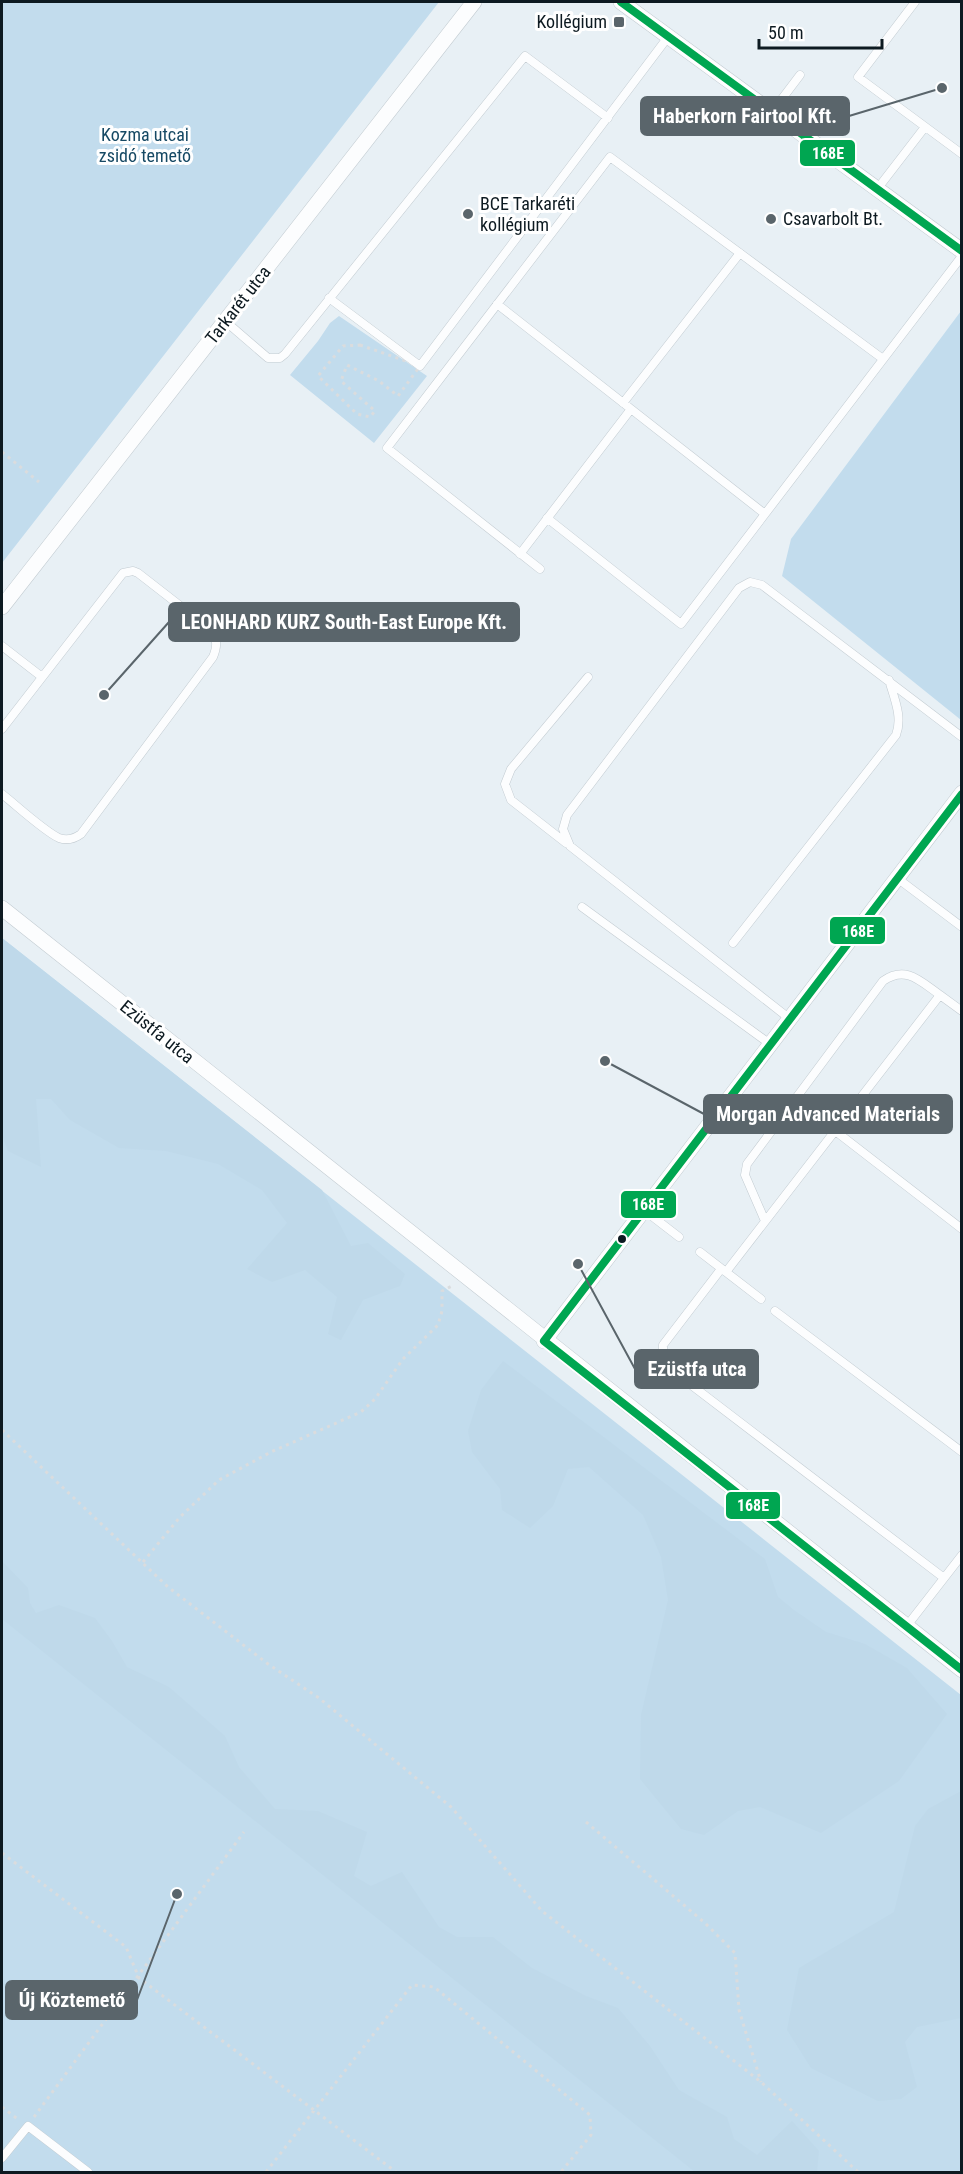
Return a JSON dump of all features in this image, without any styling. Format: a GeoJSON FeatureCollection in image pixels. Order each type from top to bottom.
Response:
{"type":"FeatureCollection","features":[{"type":"Feature","properties":{"kind":"street","name":"Tarkarét utca"},"geometry":{"type":"LineString","coordinates":[[2,607],[474,2]]}},
{"type":"Feature","properties":{"kind":"street"},"geometry":{"type":"LineString","coordinates":[[621,2],[962,251]]}},
{"type":"Feature","properties":{"kind":"street"},"geometry":{"type":"LineString","coordinates":[[544,1341],[962,793]]}},
{"type":"Feature","properties":{"kind":"street","name":"Ezüstfa utca"},"geometry":{"type":"LineString","coordinates":[[2,908],[544,1341],[962,1670]]}},
{"type":"Feature","properties":{"kind":"lane"},"geometry":{"type":"LineString","coordinates":[[915,2],[858,77],[962,154]]}},
{"type":"Feature","properties":{"kind":"lane"},"geometry":{"type":"LineString","coordinates":[[329,298],[420,366],[668,37]]}},
{"type":"Feature","properties":{"kind":"lane"},"geometry":{"type":"LineString","coordinates":[[225,321],[268,358],[280,358],[285,354],[525,56],[608,118]]}},
{"type":"Feature","properties":{"kind":"lane"},"geometry":{"type":"LineString","coordinates":[[772,112],[800,75]]}},
{"type":"Feature","properties":{"kind":"lane"},"geometry":{"type":"LineString","coordinates":[[878,188],[925,127]]}},
{"type":"Feature","properties":{"kind":"lane"},"geometry":{"type":"LineString","coordinates":[[540,569],[387,448],[610,157],[883,359]]}},
{"type":"Feature","properties":{"kind":"lane"},"geometry":{"type":"LineString","coordinates":[[623,403],[740,253]]}},
{"type":"Feature","properties":{"kind":"lane"},"geometry":{"type":"LineString","coordinates":[[547,518],[681,624],[962,256]]}},
{"type":"Feature","properties":{"kind":"lane"},"geometry":{"type":"LineString","coordinates":[[497,304],[765,514]]}},
{"type":"Feature","properties":{"kind":"lane"},"geometry":{"type":"LineString","coordinates":[[520,554],[631,409]]}},
{"type":"Feature","properties":{"kind":"lane"},"geometry":{"type":"LineString","coordinates":[[2,729],[120,576],[128,571],[138,573],[210,628],[216,639],[216,650],[213,657],[76,838],[65,839],[52,834],[2,794]]}},
{"type":"Feature","properties":{"kind":"lane"},"geometry":{"type":"LineString","coordinates":[[570,846],[563,829],[567,814],[744,584],[756,582],[762,585],[962,737]]}},
{"type":"Feature","properties":{"kind":"lane"},"geometry":{"type":"LineString","coordinates":[[2,646],[42,677]]}},
{"type":"Feature","properties":{"kind":"lane"},"geometry":{"type":"LineString","coordinates":[[588,677],[511,769],[505,784],[511,800],[790,1018]]}},
{"type":"Feature","properties":{"kind":"lane"},"geometry":{"type":"LineString","coordinates":[[734,943],[896,735],[899,728],[899,716],[889,680]]}},
{"type":"Feature","properties":{"kind":"lane"},"geometry":{"type":"LineString","coordinates":[[897,878],[962,927]]}},
{"type":"Feature","properties":{"kind":"lane"},"geometry":{"type":"LineString","coordinates":[[582,907],[770,1044]]}},
{"type":"Feature","properties":{"kind":"lane"},"geometry":{"type":"LineString","coordinates":[[765,1221],[745,1175],[747,1164],[883,981],[894,974],[908,975],[962,1011]]}},
{"type":"Feature","properties":{"kind":"lane"},"geometry":{"type":"LineString","coordinates":[[940,995],[765,1221],[663,1345],[663,1358],[669,1368],[944,1578]]}},
{"type":"Feature","properties":{"kind":"lane"},"geometry":{"type":"LineString","coordinates":[[794,1100],[962,1229]]}},
{"type":"Feature","properties":{"kind":"lane"},"geometry":{"type":"LineString","coordinates":[[644,1210],[680,1237]]}},
{"type":"Feature","properties":{"kind":"lane"},"geometry":{"type":"LineString","coordinates":[[700,1252],[760,1299]]}},
{"type":"Feature","properties":{"kind":"lane"},"geometry":{"type":"LineString","coordinates":[[776,1311],[962,1452]]}},
{"type":"Feature","properties":{"kind":"lane"},"geometry":{"type":"LineString","coordinates":[[906,1627],[962,1555]]}},
{"type":"Feature","properties":{"kind":"lane"},"geometry":{"type":"LineString","coordinates":[[2,2158],[28,2126],[88,2172]]}},
{"type":"Feature","properties":{"kind":"path"},"geometry":{"type":"LineString","coordinates":[[360,345],[420,366],[398,396],[379,381],[347,365],[341,381],[375,411],[370,417],[357,414],[318,376],[344,346],[360,345]]}},
{"type":"Feature","properties":{"kind":"path"},"geometry":{"type":"LineString","coordinates":[[2,452],[39,482]]}},
{"type":"Feature","properties":{"kind":"path"},"geometry":{"type":"LineString","coordinates":[[143,1562],[180,1517],[219,1480],[271,1452],[361,1412],[375,1400],[404,1359],[438,1325],[442,1311],[443,1289],[471,1282]]}},
{"type":"Feature","properties":{"kind":"path"},"geometry":{"type":"LineString","coordinates":[[2,1430],[168,1587],[250,1650],[319,1698],[451,1807],[542,1911],[761,2082],[858,2172]]}},
{"type":"Feature","properties":{"kind":"path"},"geometry":{"type":"LineString","coordinates":[[586,1822],[705,1923],[735,1953],[739,2010],[761,2082]]}},
{"type":"Feature","properties":{"kind":"path"},"geometry":{"type":"LineString","coordinates":[[2,2106],[28,2126],[244,1832]]}},
{"type":"Feature","properties":{"kind":"path"},"geometry":{"type":"LineString","coordinates":[[2,1853],[126,1947],[138,1977],[396,2172]]}},
{"type":"Feature","properties":{"kind":"path"},"geometry":{"type":"LineString","coordinates":[[266,2172],[412,1986],[434,1987],[590,2115],[591,2135],[561,2172]]}},
{"type":"Feature","properties":{"kind":"green space","name":"Kozma utcai zsidó temető"},"geometry":{"type":"Polygon","coordinates":[[[2,2],[439,2],[2,563],[2,2]]]}},
{"type":"Feature","properties":{"kind":"green space"},"geometry":{"type":"Polygon","coordinates":[[[961,311],[961,720],[782,576],[791,539],[961,311]]]}},
{"type":"Feature","properties":{"kind":"green space"},"geometry":{"type":"Polygon","coordinates":[[[339,316],[427,376],[374,443],[290,375],[330,323],[339,316]]]}},
{"type":"Feature","properties":{"kind":"green space"},"geometry":{"type":"Polygon","coordinates":[[[2,938],[961,1695],[961,2172],[2,2172],[2,938]]]}},
{"type":"Feature","properties":{"kind":"shaded area"},"geometry":{"type":"Polygon","coordinates":[[[2,938],[322,1190],[351,1246],[368,1243],[405,1274],[400,1286],[363,1300],[341,1340],[328,1334],[337,1297],[305,1270],[272,1282],[247,1269],[287,1223],[262,1190],[218,1164],[166,1151],[119,1148],[70,1120],[51,1099],[36,1099],[41,1167],[8,1151],[2,1135],[2,938]]]}},
{"type":"Feature","properties":{"kind":"shaded area"},"geometry":{"type":"Polygon","coordinates":[[[503,1361],[765,1559],[778,1597],[794,1610],[826,1632],[865,1644],[907,1668],[947,1714],[899,1781],[821,1833],[760,1807],[738,1811],[704,1835],[681,1829],[640,1779],[641,1715],[668,1600],[661,1557],[643,1515],[589,1467],[568,1469],[553,1506],[530,1528],[502,1510],[500,1489],[472,1452],[468,1431],[481,1390],[503,1361]]]}},
{"type":"Feature","properties":{"kind":"shaded area"},"geometry":{"type":"Polygon","coordinates":[[[2,1561],[28,1588],[30,1603],[36,1613],[59,1605],[95,1618],[127,1667],[169,1687],[225,1736],[239,1767],[275,1809],[318,1811],[367,1832],[354,1876],[371,1886],[402,1872],[439,1927],[457,1937],[493,1937],[532,1968],[586,1996],[618,2008],[650,2046],[679,2090],[727,2117],[734,2139],[757,2155],[792,2121],[819,2151],[817,2172],[695,2172],[2,1619],[2,1561]]]}},
{"type":"Feature","properties":{"kind":"shaded area"},"geometry":{"type":"Polygon","coordinates":[[[961,1791],[961,2018],[917,2027],[905,2042],[917,2087],[901,2099],[878,2101],[811,2068],[787,2030],[799,1968],[894,1912],[915,1826],[928,1809],[961,1791]]]}},
{"type":"Feature","properties":{"kind":"transit line","name":"168E"},"geometry":{"type":"LineString","coordinates":[[621,2],[962,251]]}},
{"type":"Feature","properties":{"kind":"transit line","name":"168E"},"geometry":{"type":"LineString","coordinates":[[544,1341],[962,794]]}},
{"type":"Feature","properties":{"kind":"transit line","name":"168E"},"geometry":{"type":"LineString","coordinates":[[544,1341],[962,1670]]}},
{"type":"Feature","properties":{"kind":"place","name":"Kollégium"},"geometry":{"type":"Point","coordinates":[619,22]}},
{"type":"Feature","properties":{"kind":"place","name":"Haberkorn Fairtool Kft."},"geometry":{"type":"Point","coordinates":[942,88]}},
{"type":"Feature","properties":{"kind":"place","name":"BCE Tarkaréti kollégium"},"geometry":{"type":"Point","coordinates":[468,214]}},
{"type":"Feature","properties":{"kind":"place","name":"Csavarbolt Bt."},"geometry":{"type":"Point","coordinates":[771,219]}},
{"type":"Feature","properties":{"kind":"place","name":"LEONHARD KURZ South-East Europe Kft."},"geometry":{"type":"Point","coordinates":[104,695]}},
{"type":"Feature","properties":{"kind":"place","name":"Morgan Advanced Materials"},"geometry":{"type":"Point","coordinates":[605,1061]}},
{"type":"Feature","properties":{"kind":"place","name":"Ezüstfa utca"},"geometry":{"type":"Point","coordinates":[578,1264]}},
{"type":"Feature","properties":{"kind":"place","name":"Új Köztemető"},"geometry":{"type":"Point","coordinates":[177,1894]}}]}
